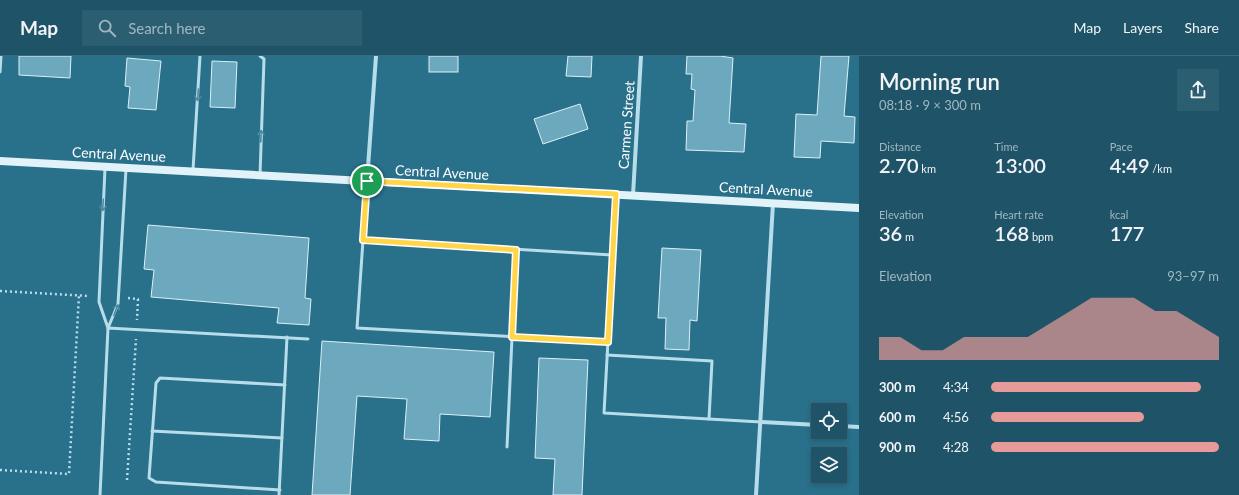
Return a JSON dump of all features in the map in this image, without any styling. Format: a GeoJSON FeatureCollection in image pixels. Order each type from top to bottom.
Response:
{"type":"FeatureCollection","features":[{"type":"Feature","properties":{"kind":"main road","name":"Central Avenue"},"geometry":{"type":"LineString","coordinates":[[0,161],[859,208]]}},
{"type":"Feature","properties":{"kind":"street"},"geometry":{"type":"LineString","coordinates":[[367,181],[376,56]]}},
{"type":"Feature","properties":{"kind":"street","name":"Carmen Street"},"geometry":{"type":"LineString","coordinates":[[633,195],[641,56]]}},
{"type":"Feature","properties":{"kind":"street"},"geometry":{"type":"LineString","coordinates":[[756,495],[773,203]]}},
{"type":"Feature","properties":{"kind":"street"},"geometry":{"type":"LineString","coordinates":[[761,422],[811,425]]}},
{"type":"Feature","properties":{"kind":"street"},"geometry":{"type":"LineString","coordinates":[[847,426],[859,427]]}},
{"type":"Feature","properties":{"kind":"lane"},"geometry":{"type":"LineString","coordinates":[[0,72],[1,56]]}},
{"type":"Feature","properties":{"kind":"lane"},"geometry":{"type":"LineString","coordinates":[[193,171],[200,56]]}},
{"type":"Feature","properties":{"kind":"lane"},"geometry":{"type":"LineString","coordinates":[[260,56],[264,59],[260,175]]}},
{"type":"Feature","properties":{"kind":"lane"},"geometry":{"type":"LineString","coordinates":[[105,166],[99,302],[108,328]]}},
{"type":"Feature","properties":{"kind":"lane"},"geometry":{"type":"LineString","coordinates":[[100,495],[108,328],[118,304],[126,168]]}},
{"type":"Feature","properties":{"kind":"lane"},"geometry":{"type":"LineString","coordinates":[[367,181],[357,328],[608,342]]}},
{"type":"Feature","properties":{"kind":"lane"},"geometry":{"type":"LineString","coordinates":[[616,194],[604,413],[761,422]]}},
{"type":"Feature","properties":{"kind":"lane"},"geometry":{"type":"LineString","coordinates":[[363,240],[612,256]]}},
{"type":"Feature","properties":{"kind":"lane"},"geometry":{"type":"LineString","coordinates":[[507,447],[516,250]]}},
{"type":"Feature","properties":{"kind":"lane"},"geometry":{"type":"LineString","coordinates":[[108,328],[308,339]]}},
{"type":"Feature","properties":{"kind":"lane"},"geometry":{"type":"LineString","coordinates":[[280,495],[287,337]]}},
{"type":"Feature","properties":{"kind":"lane"},"geometry":{"type":"LineString","coordinates":[[607,355],[712,361],[709,419]]}},
{"type":"Feature","properties":{"kind":"lane"},"geometry":{"type":"LineString","coordinates":[[280,490],[156,482],[149,478],[156,383],[160,378],[285,385]]}},
{"type":"Feature","properties":{"kind":"lane"},"geometry":{"type":"LineString","coordinates":[[152,431],[282,438]]}},
{"type":"Feature","properties":{"kind":"path"},"geometry":{"type":"LineString","coordinates":[[0,470],[69,474],[79,295]]}},
{"type":"Feature","properties":{"kind":"building"},"geometry":{"type":"Polygon","coordinates":[[[19,56],[71,56],[70,78],[19,75],[19,56]]]}},
{"type":"Feature","properties":{"kind":"building"},"geometry":{"type":"Polygon","coordinates":[[[429,56],[458,56],[458,72],[429,72],[429,56]]]}},
{"type":"Feature","properties":{"kind":"building"},"geometry":{"type":"Polygon","coordinates":[[[568,56],[592,56],[591,77],[566,76],[568,56]]]}},
{"type":"Feature","properties":{"kind":"building"},"geometry":{"type":"Polygon","coordinates":[[[687,56],[720,56],[733,58],[729,123],[746,124],[744,152],[686,150],[687,121],[693,121],[695,90],[691,89],[692,74],[686,74],[687,56]]]}},
{"type":"Feature","properties":{"kind":"building"},"geometry":{"type":"Polygon","coordinates":[[[821,56],[849,56],[844,116],[855,117],[854,143],[821,141],[820,158],[794,157],[796,114],[817,115],[821,56]]]}},
{"type":"Feature","properties":{"kind":"building"},"geometry":{"type":"Polygon","coordinates":[[[127,58],[161,61],[156,110],[128,108],[130,87],[125,86],[127,58]]]}},
{"type":"Feature","properties":{"kind":"building"},"geometry":{"type":"Polygon","coordinates":[[[212,61],[237,62],[235,108],[210,107],[212,61]]]}},
{"type":"Feature","properties":{"kind":"building"},"geometry":{"type":"Polygon","coordinates":[[[580,104],[588,129],[543,144],[534,119],[580,104]]]}},
{"type":"Feature","properties":{"kind":"building"},"geometry":{"type":"Polygon","coordinates":[[[148,225],[309,238],[305,298],[311,299],[309,325],[277,323],[279,308],[151,297],[154,270],[144,269],[148,225]]]}},
{"type":"Feature","properties":{"kind":"building"},"geometry":{"type":"Polygon","coordinates":[[[662,248],[701,250],[697,321],[690,320],[689,350],[665,349],[666,318],[658,318],[662,248]]]}},
{"type":"Feature","properties":{"kind":"building"},"geometry":{"type":"Polygon","coordinates":[[[322,341],[494,352],[490,417],[440,414],[439,441],[404,439],[407,399],[357,396],[350,495],[312,495],[322,341]]]}},
{"type":"Feature","properties":{"kind":"building"},"geometry":{"type":"Polygon","coordinates":[[[539,358],[588,360],[582,495],[553,495],[555,459],[535,458],[539,358]]]}},
{"type":"Feature","properties":{"kind":"route"},"geometry":{"type":"LineString","coordinates":[[367,181],[616,194],[608,342],[512,337],[516,250],[363,240],[367,181]]}}]}
